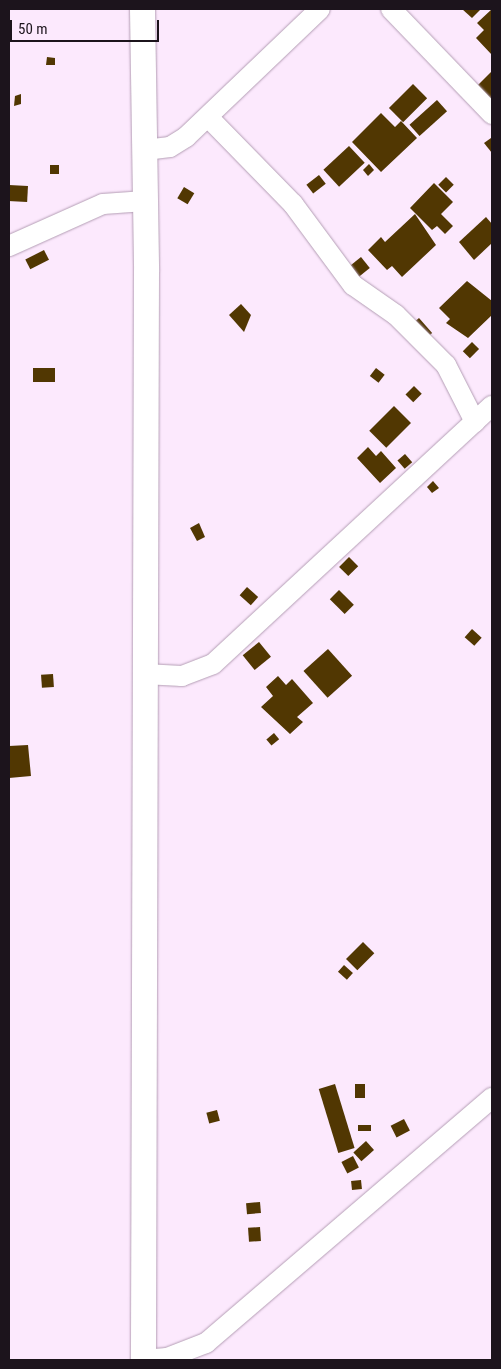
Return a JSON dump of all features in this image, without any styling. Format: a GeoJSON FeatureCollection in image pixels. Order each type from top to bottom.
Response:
{"type":"FeatureCollection","features":[{"type":"Feature","properties":{"kind":"street"},"geometry":{"type":"LineString","coordinates":[[142,9],[145,150],[143,1360],[167,1358],[206,1343],[492,1098]]}},
{"type":"Feature","properties":{"kind":"street"},"geometry":{"type":"LineString","coordinates":[[145,150],[175,144],[208,118],[320,9]]}},
{"type":"Feature","properties":{"kind":"street"},"geometry":{"type":"LineString","coordinates":[[391,9],[492,114]]}},
{"type":"Feature","properties":{"kind":"street"},"geometry":{"type":"LineString","coordinates":[[208,118],[293,204],[353,285],[396,315],[442,360],[475,422]]}},
{"type":"Feature","properties":{"kind":"street"},"geometry":{"type":"LineString","coordinates":[[9,246],[103,204],[145,201]]}},
{"type":"Feature","properties":{"kind":"street"},"geometry":{"type":"LineString","coordinates":[[144,674],[182,676],[213,664],[492,406]]}},
{"type":"Feature","properties":{"kind":"building"},"geometry":{"type":"Polygon","coordinates":[[[462,9],[481,9],[472,18],[462,9]]]}},
{"type":"Feature","properties":{"kind":"building"},"geometry":{"type":"Polygon","coordinates":[[[492,9],[492,55],[476,38],[484,30],[477,23],[492,9]]]}},
{"type":"Feature","properties":{"kind":"building"},"geometry":{"type":"Polygon","coordinates":[[[47,57],[55,58],[55,65],[46,65],[47,57]]]}},
{"type":"Feature","properties":{"kind":"building"},"geometry":{"type":"Polygon","coordinates":[[[492,71],[492,108],[473,90],[492,71]]]}},
{"type":"Feature","properties":{"kind":"building"},"geometry":{"type":"Polygon","coordinates":[[[413,84],[427,98],[403,122],[389,108],[413,84]]]}},
{"type":"Feature","properties":{"kind":"building"},"geometry":{"type":"Polygon","coordinates":[[[21,94],[21,104],[14,106],[15,96],[21,94]]]}},
{"type":"Feature","properties":{"kind":"building"},"geometry":{"type":"Polygon","coordinates":[[[437,100],[447,111],[420,136],[410,125],[437,100]]]}},
{"type":"Feature","properties":{"kind":"building"},"geometry":{"type":"Polygon","coordinates":[[[381,113],[395,127],[401,121],[417,138],[381,172],[352,142],[381,113]]]}},
{"type":"Feature","properties":{"kind":"building"},"geometry":{"type":"Polygon","coordinates":[[[491,138],[492,140],[492,153],[484,143],[491,138]]]}},
{"type":"Feature","properties":{"kind":"building"},"geometry":{"type":"Polygon","coordinates":[[[349,146],[365,163],[339,187],[323,170],[349,146]]]}},
{"type":"Feature","properties":{"kind":"building"},"geometry":{"type":"Polygon","coordinates":[[[369,164],[374,170],[368,176],[363,170],[369,164]]]}},
{"type":"Feature","properties":{"kind":"building"},"geometry":{"type":"Polygon","coordinates":[[[50,165],[59,165],[59,174],[50,174],[50,165]]]}},
{"type":"Feature","properties":{"kind":"building"},"geometry":{"type":"Polygon","coordinates":[[[319,175],[326,184],[313,194],[306,185],[319,175]]]}},
{"type":"Feature","properties":{"kind":"building"},"geometry":{"type":"Polygon","coordinates":[[[446,177],[454,185],[446,193],[438,185],[446,177]]]}},
{"type":"Feature","properties":{"kind":"building"},"geometry":{"type":"Polygon","coordinates":[[[434,183],[453,202],[441,214],[453,226],[445,234],[437,226],[432,230],[410,208],[434,183]]]}},
{"type":"Feature","properties":{"kind":"building"},"geometry":{"type":"Polygon","coordinates":[[[9,185],[28,186],[27,202],[9,201],[9,185]]]}},
{"type":"Feature","properties":{"kind":"building"},"geometry":{"type":"Polygon","coordinates":[[[184,187],[194,193],[188,204],[177,198],[184,187]]]}},
{"type":"Feature","properties":{"kind":"building"},"geometry":{"type":"Polygon","coordinates":[[[415,214],[436,245],[402,277],[392,266],[387,270],[368,250],[381,237],[385,242],[415,214]]]}},
{"type":"Feature","properties":{"kind":"building"},"geometry":{"type":"Polygon","coordinates":[[[486,217],[492,224],[492,243],[474,260],[459,242],[486,217]]]}},
{"type":"Feature","properties":{"kind":"building"},"geometry":{"type":"Polygon","coordinates":[[[44,250],[49,260],[30,269],[25,260],[44,250]]]}},
{"type":"Feature","properties":{"kind":"building"},"geometry":{"type":"Polygon","coordinates":[[[361,257],[370,268],[357,278],[349,267],[361,257]]]}},
{"type":"Feature","properties":{"kind":"building"},"geometry":{"type":"Polygon","coordinates":[[[467,281],[492,301],[492,315],[468,338],[446,323],[450,319],[439,308],[467,281]]]}},
{"type":"Feature","properties":{"kind":"building"},"geometry":{"type":"Polygon","coordinates":[[[241,304],[251,315],[244,332],[229,315],[241,304]]]}},
{"type":"Feature","properties":{"kind":"building"},"geometry":{"type":"Polygon","coordinates":[[[419,318],[432,333],[425,340],[411,325],[419,318]]]}},
{"type":"Feature","properties":{"kind":"building"},"geometry":{"type":"Polygon","coordinates":[[[472,342],[479,349],[470,358],[463,351],[472,342]]]}},
{"type":"Feature","properties":{"kind":"building"},"geometry":{"type":"Polygon","coordinates":[[[33,368],[55,368],[55,382],[33,382],[33,368]]]}},
{"type":"Feature","properties":{"kind":"building"},"geometry":{"type":"Polygon","coordinates":[[[376,368],[385,375],[379,383],[370,376],[376,368]]]}},
{"type":"Feature","properties":{"kind":"building"},"geometry":{"type":"Polygon","coordinates":[[[414,386],[422,394],[413,402],[406,394],[414,386]]]}},
{"type":"Feature","properties":{"kind":"building"},"geometry":{"type":"Polygon","coordinates":[[[394,406],[411,423],[386,448],[369,431],[394,406]]]}},
{"type":"Feature","properties":{"kind":"building"},"geometry":{"type":"Polygon","coordinates":[[[368,447],[376,456],[381,451],[396,468],[380,483],[357,458],[368,447]]]}},
{"type":"Feature","properties":{"kind":"building"},"geometry":{"type":"Polygon","coordinates":[[[405,454],[412,462],[405,469],[397,461],[405,454]]]}},
{"type":"Feature","properties":{"kind":"building"},"geometry":{"type":"Polygon","coordinates":[[[433,481],[439,488],[432,493],[427,487],[433,481]]]}},
{"type":"Feature","properties":{"kind":"building"},"geometry":{"type":"Polygon","coordinates":[[[199,523],[205,537],[197,541],[190,528],[199,523]]]}},
{"type":"Feature","properties":{"kind":"building"},"geometry":{"type":"Polygon","coordinates":[[[349,557],[358,566],[348,576],[339,567],[349,557]]]}},
{"type":"Feature","properties":{"kind":"building"},"geometry":{"type":"Polygon","coordinates":[[[247,587],[258,597],[251,605],[240,595],[247,587]]]}},
{"type":"Feature","properties":{"kind":"building"},"geometry":{"type":"Polygon","coordinates":[[[339,590],[354,605],[345,614],[330,599],[339,590]]]}},
{"type":"Feature","properties":{"kind":"building"},"geometry":{"type":"Polygon","coordinates":[[[472,629],[482,638],[474,646],[465,637],[472,629]]]}},
{"type":"Feature","properties":{"kind":"building"},"geometry":{"type":"Polygon","coordinates":[[[259,642],[271,657],[255,670],[243,655],[259,642]]]}},
{"type":"Feature","properties":{"kind":"building"},"geometry":{"type":"Polygon","coordinates":[[[328,649],[352,676],[328,698],[303,671],[328,649]]]}},
{"type":"Feature","properties":{"kind":"building"},"geometry":{"type":"Polygon","coordinates":[[[53,674],[54,687],[42,688],[41,675],[53,674]]]}},
{"type":"Feature","properties":{"kind":"building"},"geometry":{"type":"Polygon","coordinates":[[[278,676],[286,685],[292,679],[313,703],[297,717],[303,722],[290,734],[261,707],[273,696],[266,687],[278,676]]]}},
{"type":"Feature","properties":{"kind":"building"},"geometry":{"type":"Polygon","coordinates":[[[274,733],[279,739],[271,746],[266,739],[274,733]]]}},
{"type":"Feature","properties":{"kind":"building"},"geometry":{"type":"Polygon","coordinates":[[[28,745],[31,776],[9,778],[9,746],[28,745]]]}},
{"type":"Feature","properties":{"kind":"building"},"geometry":{"type":"Polygon","coordinates":[[[363,942],[374,953],[357,970],[346,959],[363,942]]]}},
{"type":"Feature","properties":{"kind":"building"},"geometry":{"type":"Polygon","coordinates":[[[344,965],[353,973],[347,980],[338,972],[344,965]]]}},
{"type":"Feature","properties":{"kind":"building"},"geometry":{"type":"Polygon","coordinates":[[[335,1084],[355,1148],[338,1153],[319,1089],[335,1084]]]}},
{"type":"Feature","properties":{"kind":"building"},"geometry":{"type":"Polygon","coordinates":[[[355,1084],[365,1084],[365,1098],[355,1098],[355,1084]]]}},
{"type":"Feature","properties":{"kind":"building"},"geometry":{"type":"Polygon","coordinates":[[[217,1110],[220,1121],[209,1123],[206,1113],[217,1110]]]}},
{"type":"Feature","properties":{"kind":"building"},"geometry":{"type":"Polygon","coordinates":[[[404,1119],[410,1131],[397,1137],[391,1126],[404,1119]]]}},
{"type":"Feature","properties":{"kind":"building"},"geometry":{"type":"Polygon","coordinates":[[[358,1125],[371,1125],[371,1131],[358,1131],[358,1125]]]}},
{"type":"Feature","properties":{"kind":"building"},"geometry":{"type":"Polygon","coordinates":[[[366,1141],[374,1150],[361,1161],[353,1152],[366,1141]]]}},
{"type":"Feature","properties":{"kind":"building"},"geometry":{"type":"Polygon","coordinates":[[[353,1156],[359,1168],[347,1173],[341,1162],[353,1156]]]}},
{"type":"Feature","properties":{"kind":"building"},"geometry":{"type":"Polygon","coordinates":[[[361,1180],[362,1189],[352,1190],[351,1181],[361,1180]]]}},
{"type":"Feature","properties":{"kind":"building"},"geometry":{"type":"Polygon","coordinates":[[[260,1202],[261,1213],[247,1214],[246,1203],[260,1202]]]}},
{"type":"Feature","properties":{"kind":"building"},"geometry":{"type":"Polygon","coordinates":[[[260,1227],[261,1241],[249,1242],[248,1228],[260,1227]]]}}]}
